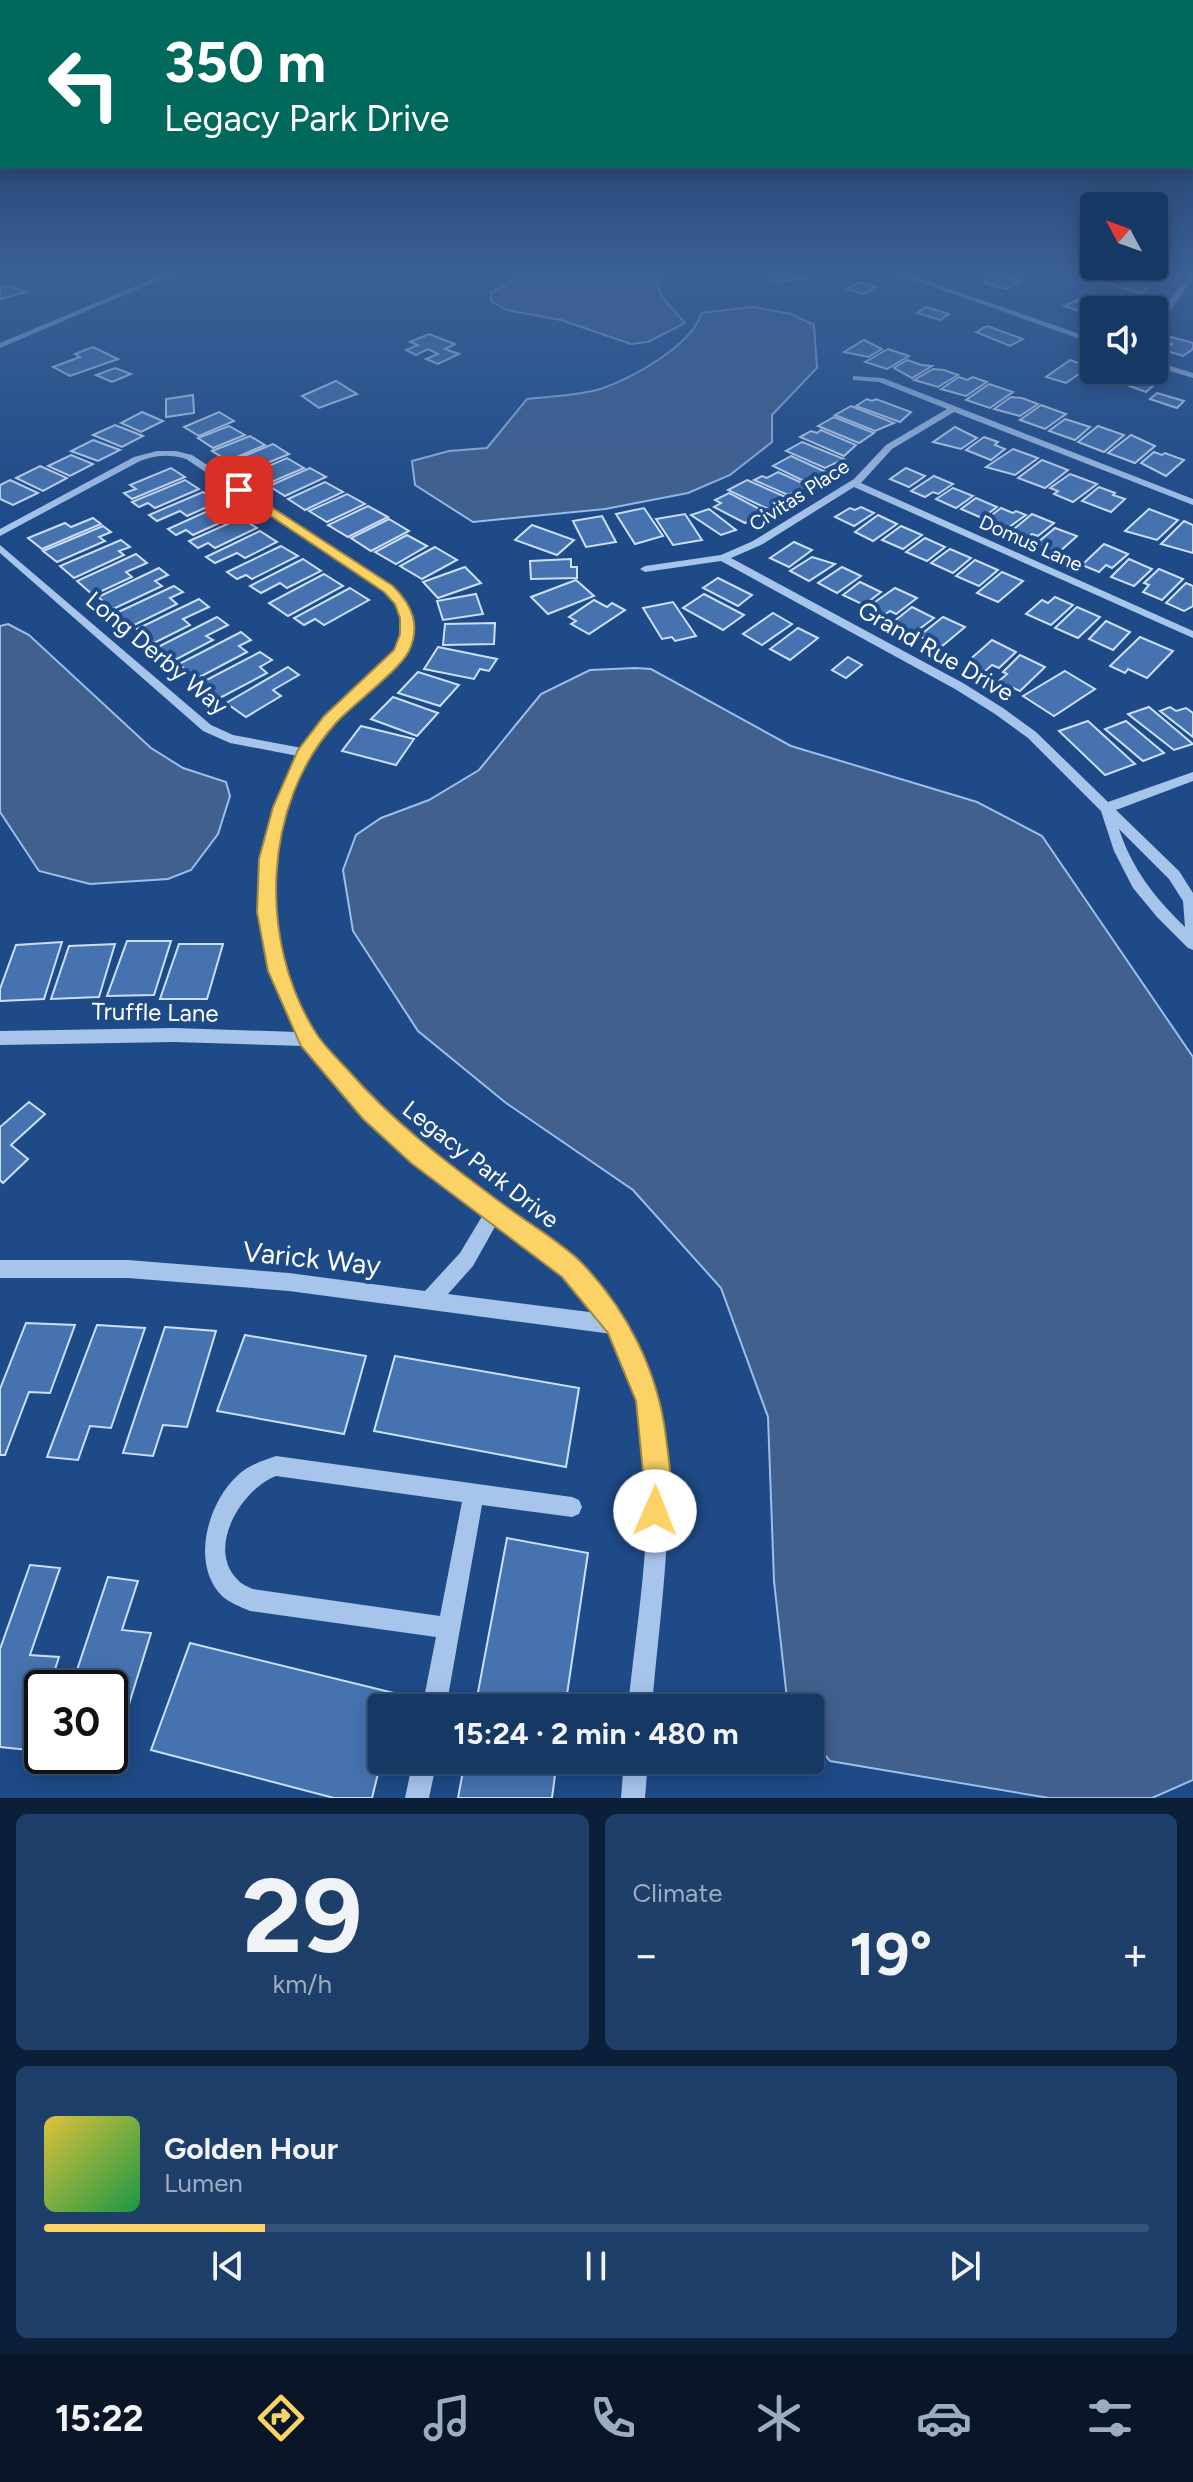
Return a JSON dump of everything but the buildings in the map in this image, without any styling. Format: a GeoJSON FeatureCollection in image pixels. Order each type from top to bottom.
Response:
{"type":"FeatureCollection","features":[{"type":"Feature","properties":{"kind":"street"},"geometry":{"type":"LineString","coordinates":[[1168,368],[1193,376]]}},
{"type":"Feature","properties":{"kind":"street"},"geometry":{"type":"LineString","coordinates":[[856,378],[876,379],[1089,462],[1118,480],[1193,505]]}},
{"type":"Feature","properties":{"kind":"street","name":"Civitas Place"},"geometry":{"type":"LineString","coordinates":[[645,569],[723,558],[757,543],[854,483],[889,447],[953,409]]}},
{"type":"Feature","properties":{"kind":"street","name":"Legacy Park Drive"},"geometry":{"type":"LineString","coordinates":[[0,533],[137,459],[152,453],[179,453],[389,589],[401,603],[407,618],[407,634],[401,652],[330,720],[304,753],[282,807],[268,859],[266,912],[278,971],[309,1039],[371,1112],[419,1155],[570,1269],[617,1325],[648,1401],[658,1482],[641,1694]]}},
{"type":"Feature","properties":{"kind":"street","name":"Domus Lane"},"geometry":{"type":"LineString","coordinates":[[854,483],[1193,635]]}},
{"type":"Feature","properties":{"kind":"street","name":"Long Derby Way"},"geometry":{"type":"LineString","coordinates":[[0,548],[207,728],[230,739],[304,753]]}},
{"type":"Feature","properties":{"kind":"street","name":"Grand Rue Drive"},"geometry":{"type":"LineString","coordinates":[[723,558],[980,698],[1032,735],[1158,856],[1186,889],[1192,910],[1193,942]]}},
{"type":"Feature","properties":{"kind":"street"},"geometry":{"type":"LineString","coordinates":[[1107,808],[1193,776]]}},
{"type":"Feature","properties":{"kind":"street","name":"Grand Rue Drive"},"geometry":{"type":"LineString","coordinates":[[1107,808],[1121,855],[1137,885],[1155,909],[1193,942]]}},
{"type":"Feature","properties":{"kind":"street","name":"Truffle Lane"},"geometry":{"type":"LineString","coordinates":[[0,1038],[174,1035],[309,1039]]}},
{"type":"Feature","properties":{"kind":"street"},"geometry":{"type":"LineString","coordinates":[[428,1300],[459,1272],[477,1247],[494,1211]]}},
{"type":"Feature","properties":{"kind":"street","name":"Varick Way"},"geometry":{"type":"LineString","coordinates":[[0,1269],[128,1269],[289,1282],[617,1325]]}},
{"type":"Feature","properties":{"kind":"street"},"geometry":{"type":"LineString","coordinates":[[449,1628],[250,1600],[228,1586],[216,1562],[218,1526],[234,1497],[253,1476],[276,1466],[572,1507]]}},
{"type":"Feature","properties":{"kind":"street"},"geometry":{"type":"LineString","coordinates":[[437,1694],[474,1494]]}},
{"type":"Feature","properties":{"kind":"street"},"geometry":{"type":"LineString","coordinates":[[417,1798],[422,1774]]}},
{"type":"Feature","properties":{"kind":"street"},"geometry":{"type":"LineString","coordinates":[[633,1798],[635,1774]]}},
{"type":"Feature","properties":{"kind":"water"},"geometry":{"type":"Polygon","coordinates":[[[665,355],[816,355],[817,368],[772,415],[772,442],[730,475],[688,493],[605,509],[473,522],[415,485],[412,461],[449,451],[487,448],[527,399],[600,389],[665,355]]]}},
{"type":"Feature","properties":{"kind":"water"},"geometry":{"type":"Polygon","coordinates":[[[8,624],[29,635],[151,748],[183,768],[226,782],[230,796],[218,834],[191,870],[168,879],[90,884],[39,871],[0,812],[0,626],[8,624]]]}},
{"type":"Feature","properties":{"kind":"water"},"geometry":{"type":"Polygon","coordinates":[[[651,669],[791,746],[977,802],[1042,836],[1193,1057],[1193,1780],[1152,1798],[1049,1798],[830,1761],[824,1754],[824,1694],[786,1694],[774,1581],[768,1417],[721,1288],[633,1190],[506,1103],[418,1031],[353,931],[343,870],[356,835],[381,818],[429,800],[479,770],[541,694],[590,670],[651,669]]]}},
{"type":"Feature","properties":{"kind":"route"},"geometry":{"type":"LineString","coordinates":[[239,490],[389,589],[401,603],[407,618],[407,634],[401,652],[330,720],[304,753],[282,807],[268,859],[266,912],[278,971],[309,1039],[371,1112],[419,1155],[570,1269],[617,1325],[648,1401],[658,1482],[655,1511]]}}]}
